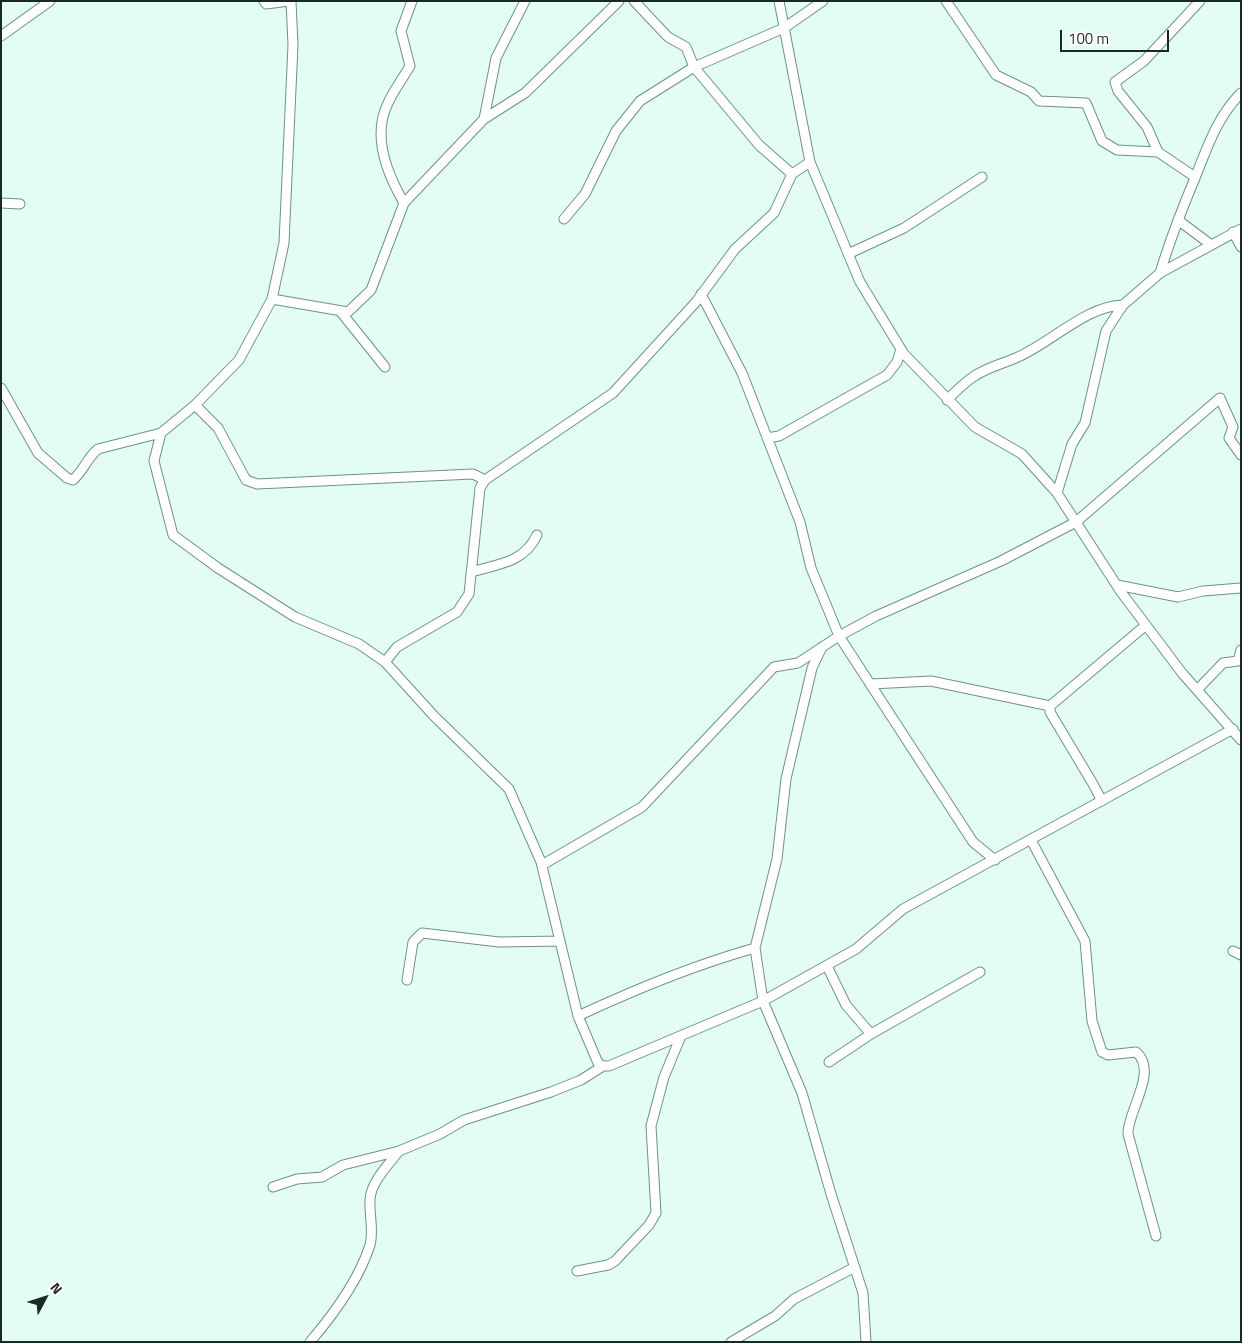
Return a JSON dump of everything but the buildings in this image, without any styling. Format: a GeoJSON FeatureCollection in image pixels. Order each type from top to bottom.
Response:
{"type":"FeatureCollection","features":[{"type":"Feature","properties":{"kind":"street"},"geometry":{"type":"LineString","coordinates":[[1,36],[50,1]]}},
{"type":"Feature","properties":{"kind":"street"},"geometry":{"type":"LineString","coordinates":[[1,388],[38,452],[67,478],[73,480],[80,473],[90,455],[98,449],[161,433],[195,406],[239,360],[272,299],[284,243],[293,45],[290,1],[266,4],[264,1]]}},
{"type":"Feature","properties":{"kind":"street"},"geometry":{"type":"LineString","coordinates":[[404,203],[394,186],[380,142],[387,105],[410,66],[401,31],[412,1]]}},
{"type":"Feature","properties":{"kind":"street"},"geometry":{"type":"LineString","coordinates":[[484,119],[496,58],[525,1]]}},
{"type":"Feature","properties":{"kind":"street"},"geometry":{"type":"LineString","coordinates":[[272,299],[348,312],[371,290],[404,203],[484,119],[525,93],[619,1]]}},
{"type":"Feature","properties":{"kind":"street"},"geometry":{"type":"LineString","coordinates":[[634,1],[668,37],[686,47],[694,68],[759,145],[792,174]]}},
{"type":"Feature","properties":{"kind":"street"},"geometry":{"type":"LineString","coordinates":[[161,433],[154,462],[173,535],[218,568],[295,617],[359,644],[384,662],[434,716],[509,789],[542,865],[578,1016],[598,1063],[603,1066],[609,1066],[763,1001],[856,949],[903,910],[1102,801],[1238,735],[1197,690],[1146,624],[1117,585],[1057,493],[1022,454],[975,427],[947,400],[901,349],[860,282],[810,162],[779,1]]}},
{"type":"Feature","properties":{"kind":"street"},"geometry":{"type":"LineString","coordinates":[[564,219],[585,194],[616,131],[640,101],[694,68],[784,28],[823,1]]}},
{"type":"Feature","properties":{"kind":"street"},"geometry":{"type":"LineString","coordinates":[[946,1],[996,75],[1031,92],[1039,101],[1086,103],[1102,141],[1117,150],[1158,152],[1196,177]]}},
{"type":"Feature","properties":{"kind":"street"},"geometry":{"type":"LineString","coordinates":[[1158,152],[1148,127],[1118,92],[1115,82],[1144,61],[1200,1]]}},
{"type":"Feature","properties":{"kind":"street"},"geometry":{"type":"LineString","coordinates":[[1160,273],[1178,220],[1218,124],[1241,93]]}},
{"type":"Feature","properties":{"kind":"street"},"geometry":{"type":"LineString","coordinates":[[384,662],[397,647],[457,612],[469,594],[480,488],[485,480],[613,394],[701,294],[735,249],[774,213],[792,174],[810,162]]}},
{"type":"Feature","properties":{"kind":"street"},"geometry":{"type":"LineString","coordinates":[[848,254],[904,228],[982,177]]}},
{"type":"Feature","properties":{"kind":"street"},"geometry":{"type":"LineString","coordinates":[[1,203],[20,204]]}},
{"type":"Feature","properties":{"kind":"street"},"geometry":{"type":"LineString","coordinates":[[1178,220],[1210,244]]}},
{"type":"Feature","properties":{"kind":"street"},"geometry":{"type":"LineString","coordinates":[[1057,493],[1072,444],[1085,423],[1106,331],[1123,305],[1160,273],[1237,230],[1241,246]]}},
{"type":"Feature","properties":{"kind":"street"},"geometry":{"type":"LineString","coordinates":[[701,294],[742,373],[800,522],[811,568],[839,636],[973,842],[995,860]]}},
{"type":"Feature","properties":{"kind":"street"},"geometry":{"type":"LineString","coordinates":[[947,400],[972,377],[984,370],[1018,358],[1093,312],[1109,305],[1123,305]]}},
{"type":"Feature","properties":{"kind":"street"},"geometry":{"type":"LineString","coordinates":[[340,311],[385,367]]}},
{"type":"Feature","properties":{"kind":"street"},"geometry":{"type":"LineString","coordinates":[[767,438],[779,436],[887,376],[897,362],[901,349]]}},
{"type":"Feature","properties":{"kind":"street"},"geometry":{"type":"LineString","coordinates":[[542,865],[642,807],[774,667],[798,663],[839,636],[876,616],[1001,561],[1076,522],[1220,398],[1233,427],[1229,438],[1241,455]]}},
{"type":"Feature","properties":{"kind":"street"},"geometry":{"type":"LineString","coordinates":[[195,406],[218,428],[246,480],[257,484],[473,474],[485,480]]}},
{"type":"Feature","properties":{"kind":"street"},"geometry":{"type":"LineString","coordinates":[[471,572],[520,557],[532,546],[537,535]]}},
{"type":"Feature","properties":{"kind":"street"},"geometry":{"type":"LineString","coordinates":[[1117,585],[1178,597],[1203,591],[1241,588]]}},
{"type":"Feature","properties":{"kind":"street"},"geometry":{"type":"LineString","coordinates":[[1102,801],[1050,712],[1050,706],[1146,624]]}},
{"type":"Feature","properties":{"kind":"street"},"geometry":{"type":"LineString","coordinates":[[823,647],[812,668],[786,779],[777,859],[755,948],[763,1001],[802,1093],[836,1212],[855,1267],[866,1312],[866,1342]]}},
{"type":"Feature","properties":{"kind":"street"},"geometry":{"type":"LineString","coordinates":[[1197,690],[1223,663],[1238,660],[1241,650]]}},
{"type":"Feature","properties":{"kind":"street"},"geometry":{"type":"LineString","coordinates":[[871,684],[931,681],[1050,706]]}},
{"type":"Feature","properties":{"kind":"street"},"geometry":{"type":"LineString","coordinates":[[1031,840],[1085,941],[1092,1021],[1102,1052],[1108,1054],[1136,1052],[1142,1060],[1142,1086],[1129,1124],[1128,1134],[1156,1236]]}},
{"type":"Feature","properties":{"kind":"street"},"geometry":{"type":"LineString","coordinates":[[407,980],[412,942],[422,934],[499,942],[560,941]]}},
{"type":"Feature","properties":{"kind":"street"},"geometry":{"type":"LineString","coordinates":[[578,1016],[622,995],[708,961],[755,948]]}},
{"type":"Feature","properties":{"kind":"street"},"geometry":{"type":"LineString","coordinates":[[826,966],[846,1005],[871,1034]]}},
{"type":"Feature","properties":{"kind":"street"},"geometry":{"type":"LineString","coordinates":[[830,1062],[871,1034],[980,972]]}},
{"type":"Feature","properties":{"kind":"street"},"geometry":{"type":"LineString","coordinates":[[577,1271],[608,1265],[615,1261],[649,1225],[656,1213],[651,1126],[664,1077],[681,1036]]}},
{"type":"Feature","properties":{"kind":"street"},"geometry":{"type":"LineString","coordinates":[[272,1187],[297,1179],[322,1177],[343,1166],[399,1151],[440,1134],[464,1120],[515,1102],[551,1092],[581,1080],[603,1066]]}},
{"type":"Feature","properties":{"kind":"street"},"geometry":{"type":"LineString","coordinates":[[310,1342],[348,1289],[366,1254],[372,1236],[370,1198],[374,1187],[399,1151]]}},
{"type":"Feature","properties":{"kind":"street"},"geometry":{"type":"LineString","coordinates":[[731,1342],[760,1326],[794,1299],[855,1267]]}}]}
